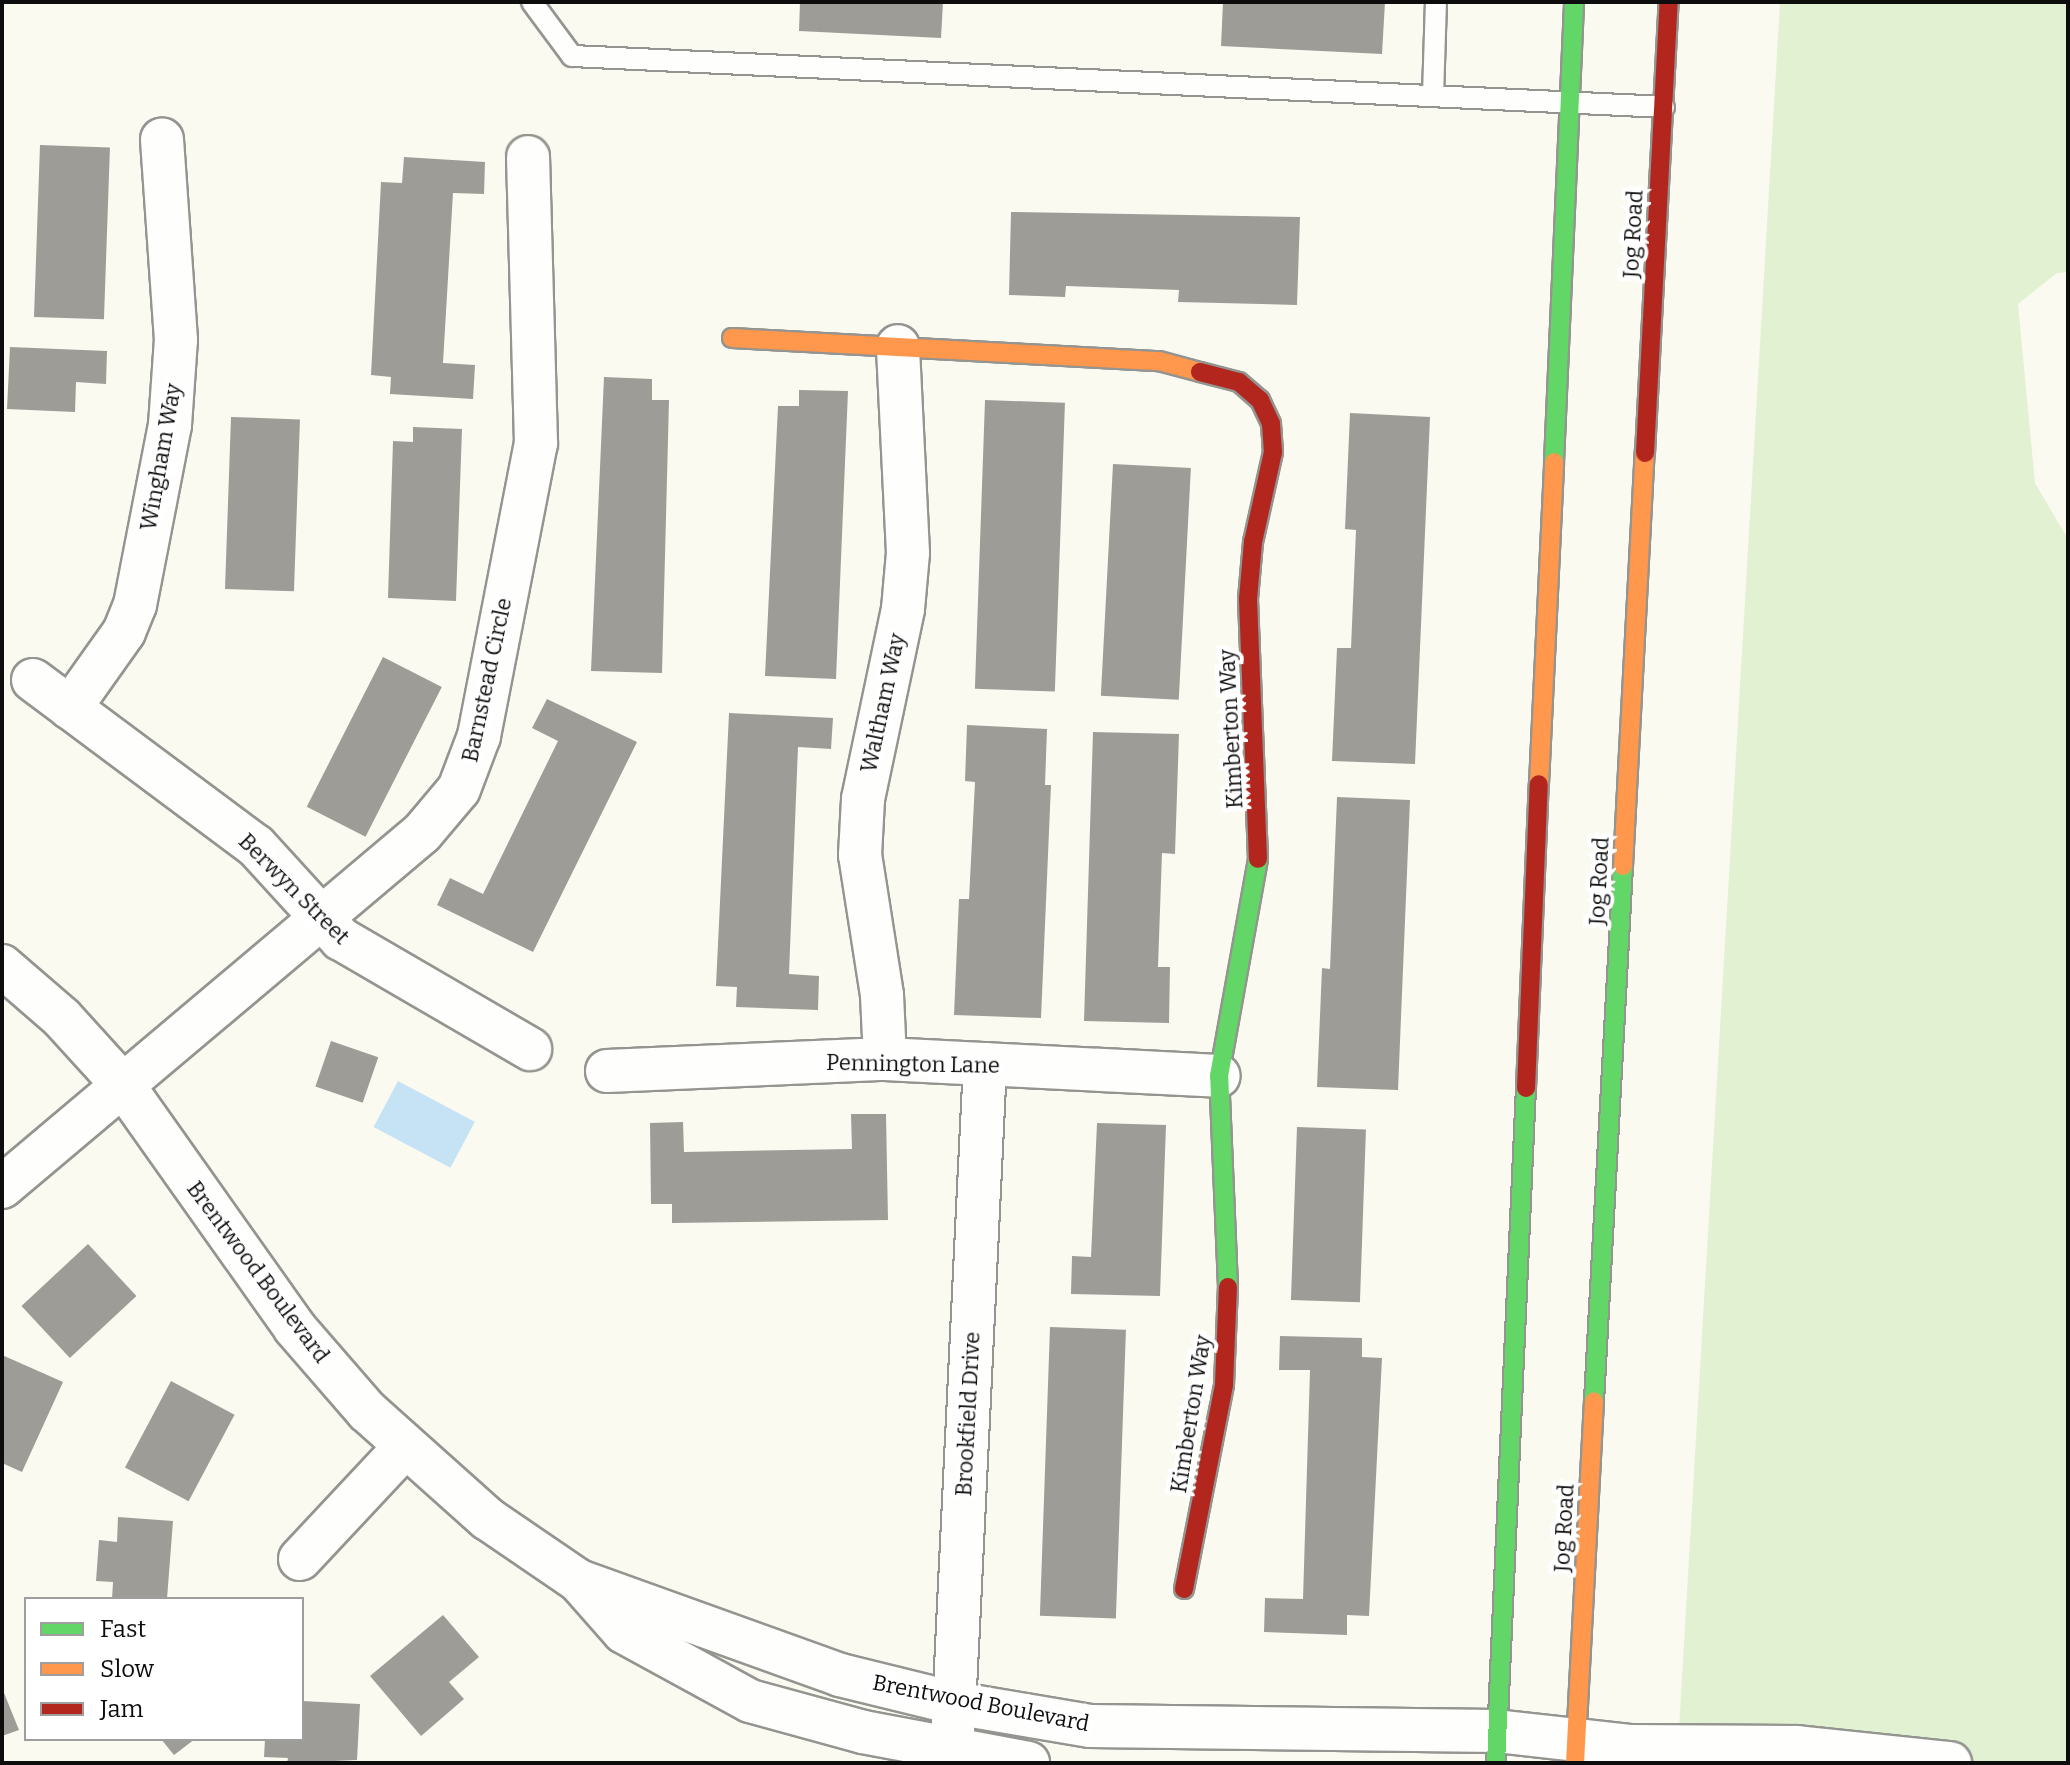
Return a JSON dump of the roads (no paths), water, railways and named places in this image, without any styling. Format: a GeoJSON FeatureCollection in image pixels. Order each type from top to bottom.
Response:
{"type":"FeatureCollection","features":[{"type":"Feature","properties":{"kind":"main road"},"geometry":{"type":"LineString","coordinates":[[1496,1747],[1574,2]]}},
{"type":"Feature","properties":{"kind":"main road","name":"Jog Road"},"geometry":{"type":"LineString","coordinates":[[1576,1751],[1669,2]]}},
{"type":"Feature","properties":{"kind":"main road","name":"Kimberton Way"},"geometry":{"type":"LineString","coordinates":[[732,338],[898,346],[1186,367],[1239,382],[1260,400],[1271,424],[1273,452],[1253,542],[1248,599],[1261,830],[1256,886],[1219,1076],[1230,1329],[1224,1385],[1184,1589]]}},
{"type":"Feature","properties":{"kind":"street","name":"Wingham Way"},"geometry":{"type":"LineString","coordinates":[[70,708],[124,632],[135,605],[170,425],[176,340],[162,139]]}},
{"type":"Feature","properties":{"kind":"street","name":"Barnstead Circle"},"geometry":{"type":"LineString","coordinates":[[2,1187],[321,919],[442,812],[472,763],[536,443],[528,157]]}},
{"type":"Feature","properties":{"kind":"street","name":"Waltham Way"},"geometry":{"type":"LineString","coordinates":[[885,1059],[882,995],[860,855],[863,799],[903,609],[908,553],[898,346]]}},
{"type":"Feature","properties":{"kind":"street","name":"Berwyn Street"},"geometry":{"type":"LineString","coordinates":[[33,680],[256,846],[321,919],[365,955],[530,1049]]}},
{"type":"Feature","properties":{"kind":"street","name":"Brentwood Boulevard"},"geometry":{"type":"LineString","coordinates":[[2,966],[62,1018],[123,1085],[295,1328],[404,1448],[488,1519],[579,1581],[624,1632],[750,1701],[951,1756],[1028,1763]]}},
{"type":"Feature","properties":{"kind":"street","name":"Pennington Lane"},"geometry":{"type":"LineString","coordinates":[[607,1071],[885,1059],[1219,1076]]}},
{"type":"Feature","properties":{"kind":"street","name":"Brookfield Drive"},"geometry":{"type":"LineString","coordinates":[[951,1756],[985,1064]]}},
{"type":"Feature","properties":{"kind":"street"},"geometry":{"type":"LineString","coordinates":[[300,1559],[404,1448]]}},
{"type":"Feature","properties":{"kind":"street","name":"Brentwood Boulevard"},"geometry":{"type":"LineString","coordinates":[[579,1581],[840,1675],[954,1703],[1090,1726],[1576,1751],[1629,1746],[1797,1747],[1950,1763]]}},
{"type":"Feature","properties":{"kind":"lane"},"geometry":{"type":"LineString","coordinates":[[532,2],[572,56],[1664,107]]}},
{"type":"Feature","properties":{"kind":"lane"},"geometry":{"type":"LineString","coordinates":[[1433,96],[1436,2]]}},
{"type":"Feature","properties":{"kind":"water"},"geometry":{"type":"Polygon","coordinates":[[[398,1081],[475,1122],[450,1168],[374,1127],[398,1081]]]}}]}
